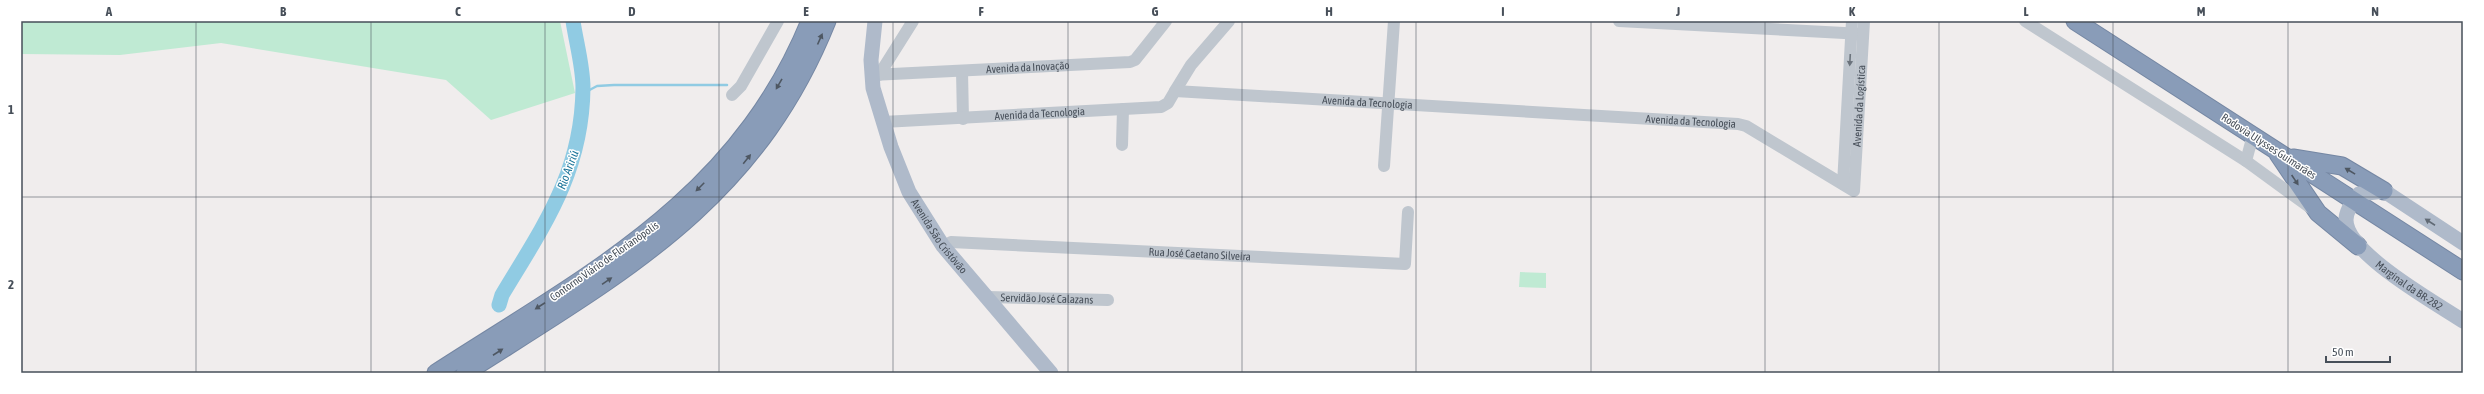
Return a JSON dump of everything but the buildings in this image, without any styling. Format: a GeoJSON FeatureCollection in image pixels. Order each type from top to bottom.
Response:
{"type":"FeatureCollection","features":[{"type":"Feature","properties":{"kind":"highway","name":"Contorno Viário de Florianópolis"},"geometry":{"type":"LineString","coordinates":[[436,373],[626,249],[689,198],[724,162],[764,108],[791,63],[810,21]]}},
{"type":"Feature","properties":{"kind":"highway","name":"Contorno Viário de Florianópolis"},"geometry":{"type":"LineString","coordinates":[[465,373],[636,262],[704,206],[736,172],[778,117],[801,77],[827,21]]}},
{"type":"Feature","properties":{"kind":"highway","name":"Rodovia Ulysses Guimarães"},"geometry":{"type":"LineString","coordinates":[[2075,21],[2463,271]]}},
{"type":"Feature","properties":{"kind":"highway"},"geometry":{"type":"LineString","coordinates":[[2273,148],[2318,213],[2358,246]]}},
{"type":"Feature","properties":{"kind":"highway"},"geometry":{"type":"LineString","coordinates":[[2288,158],[2342,166],[2384,191]]}},
{"type":"Feature","properties":{"kind":"main road","name":"Avenida São Cristóvão"},"geometry":{"type":"LineString","coordinates":[[875,21],[870,60],[875,75],[873,88],[883,122],[909,192],[944,246],[1051,373]]}},
{"type":"Feature","properties":{"kind":"main road"},"geometry":{"type":"LineString","coordinates":[[2354,200],[2359,194],[2365,192],[2384,191],[2463,243]]}},
{"type":"Feature","properties":{"kind":"main road","name":"Marginal da BR-282"},"geometry":{"type":"LineString","coordinates":[[2354,200],[2347,213],[2346,220],[2347,228],[2358,246],[2389,272],[2463,321]]}},
{"type":"Feature","properties":{"kind":"street"},"geometry":{"type":"LineString","coordinates":[[732,95],[741,86],[778,21]]}},
{"type":"Feature","properties":{"kind":"street"},"geometry":{"type":"LineString","coordinates":[[875,75],[913,21]]}},
{"type":"Feature","properties":{"kind":"street"},"geometry":{"type":"LineString","coordinates":[[1180,91],[1191,69],[1229,21]]}},
{"type":"Feature","properties":{"kind":"street"},"geometry":{"type":"LineString","coordinates":[[1384,166],[1394,21]]}},
{"type":"Feature","properties":{"kind":"street"},"geometry":{"type":"LineString","coordinates":[[1620,21],[1855,29]]}},
{"type":"Feature","properties":{"kind":"street","name":"Avenida da Logística"},"geometry":{"type":"LineString","coordinates":[[1849,187],[1855,29],[1864,21]]}},
{"type":"Feature","properties":{"kind":"street"},"geometry":{"type":"LineString","coordinates":[[2026,21],[2246,161],[2318,213]]}},
{"type":"Feature","properties":{"kind":"street","name":"Avenida da Inovação"},"geometry":{"type":"LineString","coordinates":[[875,75],[1130,62],[1135,60],[1161,23]]}},
{"type":"Feature","properties":{"kind":"street"},"geometry":{"type":"LineString","coordinates":[[1191,69],[1191,80],[1199,92]]}},
{"type":"Feature","properties":{"kind":"street"},"geometry":{"type":"LineString","coordinates":[[962,71],[963,119]]}},
{"type":"Feature","properties":{"kind":"street","name":"Avenida da Tecnologia"},"geometry":{"type":"LineString","coordinates":[[883,122],[963,119],[1166,106],[1180,91],[1738,124],[1746,126],[1849,187]]}},
{"type":"Feature","properties":{"kind":"street"},"geometry":{"type":"LineString","coordinates":[[1122,146],[1123,109]]}},
{"type":"Feature","properties":{"kind":"street"},"geometry":{"type":"LineString","coordinates":[[2246,161],[2253,135]]}},
{"type":"Feature","properties":{"kind":"street","name":"Rua José Caetano Silveira"},"geometry":{"type":"LineString","coordinates":[[944,246],[951,242],[1405,264],[1408,212]]}},
{"type":"Feature","properties":{"kind":"street","name":"Servidão José Calazans"},"geometry":{"type":"LineString","coordinates":[[987,297],[1108,300]]}},
{"type":"Feature","properties":{"kind":"green space"},"geometry":{"type":"Polygon","coordinates":[[[21,21],[560,21],[575,93],[491,120],[446,80],[221,43],[120,55],[21,54],[21,21]]]}},
{"type":"Feature","properties":{"kind":"green space"},"geometry":{"type":"Polygon","coordinates":[[[1520,272],[1546,273],[1546,288],[1519,287],[1520,272]]]}},
{"type":"Feature","properties":{"kind":"waterway","name":"Rio Aririú"},"geometry":{"type":"LineString","coordinates":[[499,305],[502,295],[546,221],[558,197],[576,146],[581,118],[583,80],[573,21]]}},
{"type":"Feature","properties":{"kind":"waterway"},"geometry":{"type":"LineString","coordinates":[[582,94],[597,86],[727,85]]}}]}
